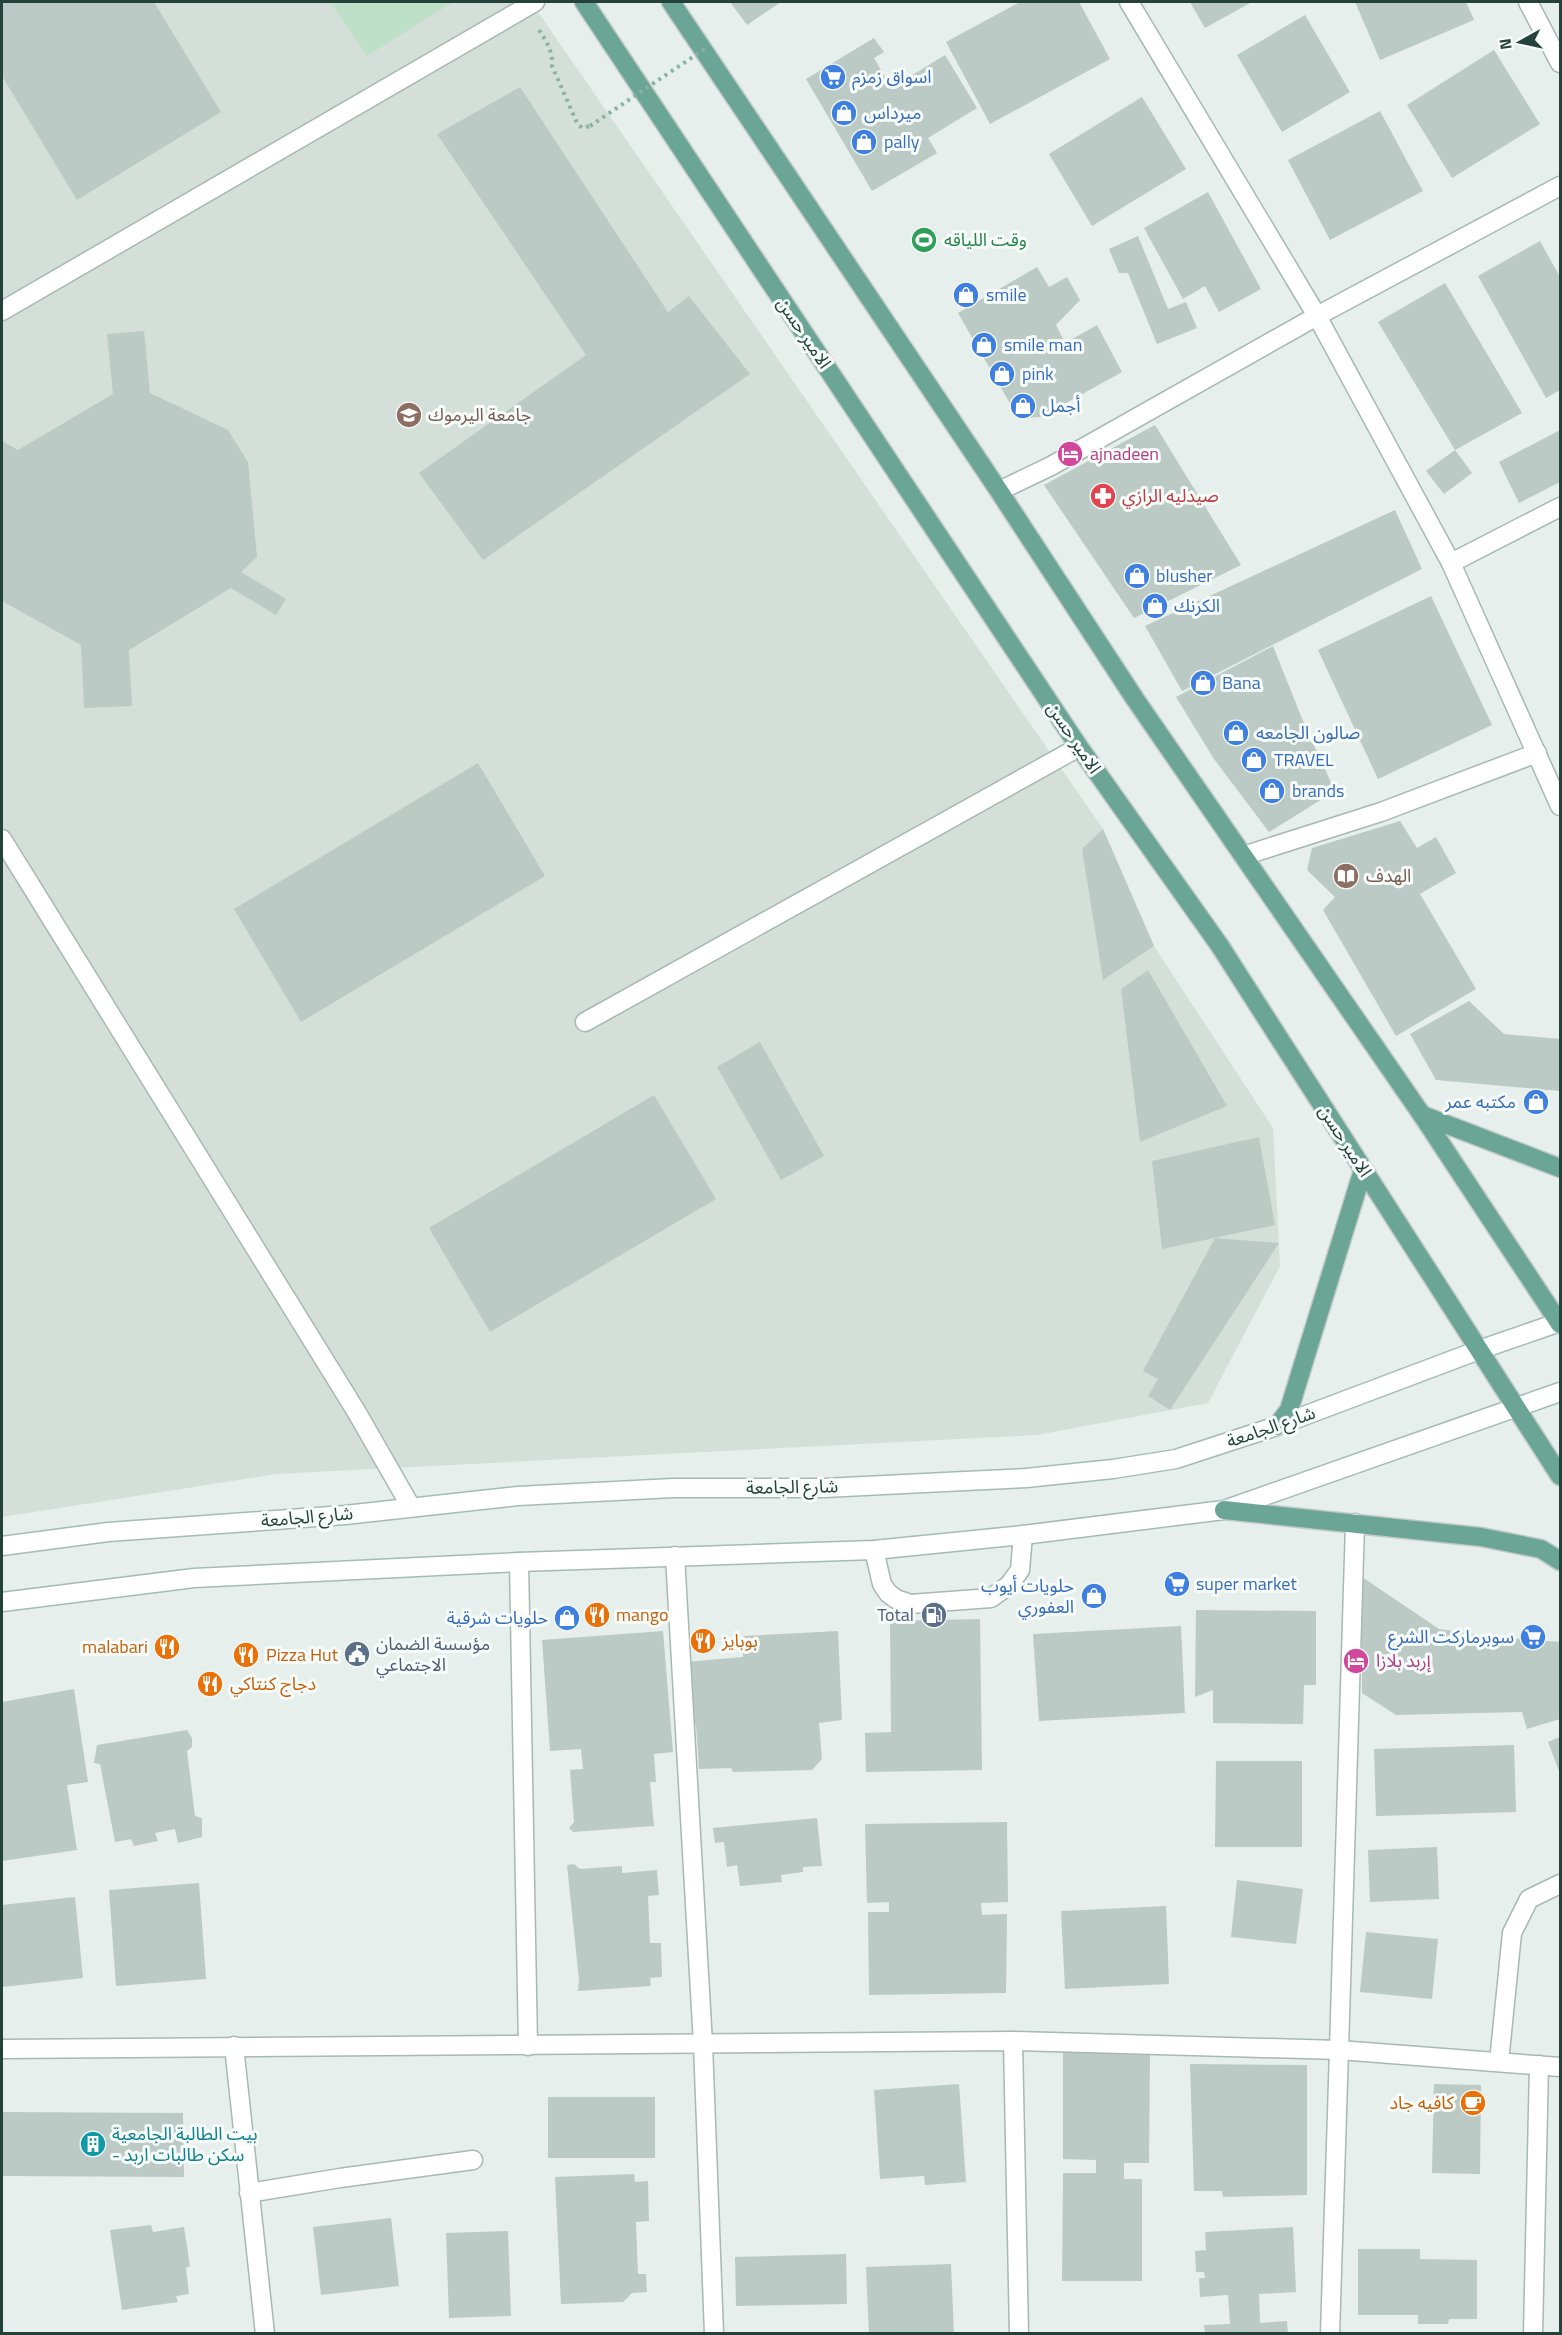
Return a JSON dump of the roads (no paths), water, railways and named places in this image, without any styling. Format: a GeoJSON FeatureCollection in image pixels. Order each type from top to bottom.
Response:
{"type":"FeatureCollection","features":[{"type":"Feature","properties":{"kind":"main road","name":"الامير حسن"},"geometry":{"type":"LineString","coordinates":[[584,2],[1079,747],[1220,946],[1363,1170],[1418,1251],[1560,1476]]}},
{"type":"Feature","properties":{"kind":"main road"},"geometry":{"type":"LineString","coordinates":[[671,2],[999,490],[1135,699],[1422,1115],[1560,1322]]}},
{"type":"Feature","properties":{"kind":"main road"},"geometry":{"type":"LineString","coordinates":[[1422,1115],[1560,1168]]}},
{"type":"Feature","properties":{"kind":"main road"},"geometry":{"type":"LineString","coordinates":[[1277,1426],[1289,1410],[1363,1170]]}},
{"type":"Feature","properties":{"kind":"main road"},"geometry":{"type":"LineString","coordinates":[[1224,1510],[1481,1538],[1541,1550],[1560,1562]]}},
{"type":"Feature","properties":{"kind":"street"},"geometry":{"type":"LineString","coordinates":[[1129,2],[1317,316],[1451,563],[1560,806]]}},
{"type":"Feature","properties":{"kind":"street"},"geometry":{"type":"LineString","coordinates":[[1528,2],[1560,63]]}},
{"type":"Feature","properties":{"kind":"street"},"geometry":{"type":"LineString","coordinates":[[2,311],[530,4]]}},
{"type":"Feature","properties":{"kind":"street"},"geometry":{"type":"LineString","coordinates":[[999,490],[1051,466],[1317,316],[1560,186]]}},
{"type":"Feature","properties":{"kind":"street"},"geometry":{"type":"LineString","coordinates":[[1451,563],[1560,507]]}},
{"type":"Feature","properties":{"kind":"street"},"geometry":{"type":"LineString","coordinates":[[585,1022],[1079,747]]}},
{"type":"Feature","properties":{"kind":"street"},"geometry":{"type":"LineString","coordinates":[[1243,856],[1381,812],[1537,753]]}},
{"type":"Feature","properties":{"kind":"street"},"geometry":{"type":"LineString","coordinates":[[2,839],[350,1401],[411,1507]]}},
{"type":"Feature","properties":{"kind":"street","name":"شارع الجامعة"},"geometry":{"type":"LineString","coordinates":[[2,1546],[108,1532],[345,1515],[518,1496],[673,1488],[824,1488],[1026,1478],[1176,1459],[1277,1426],[1560,1322]]}},
{"type":"Feature","properties":{"kind":"street"},"geometry":{"type":"LineString","coordinates":[[2,1602],[194,1578],[519,1562],[874,1550],[1023,1535],[1224,1510],[1560,1392]]}},
{"type":"Feature","properties":{"kind":"street"},"geometry":{"type":"LineString","coordinates":[[1330,2334],[1355,1523]]}},
{"type":"Feature","properties":{"kind":"street"},"geometry":{"type":"LineString","coordinates":[[874,1550],[882,1584],[896,1599],[910,1604],[991,1598],[1009,1585],[1020,1570],[1023,1535]]}},
{"type":"Feature","properties":{"kind":"street"},"geometry":{"type":"LineString","coordinates":[[675,1556],[703,2044],[714,2334]]}},
{"type":"Feature","properties":{"kind":"street"},"geometry":{"type":"LineString","coordinates":[[519,1562],[528,2046]]}},
{"type":"Feature","properties":{"kind":"street"},"geometry":{"type":"LineString","coordinates":[[1499,2062],[1512,1933],[1529,1899],[1560,1884]]}},
{"type":"Feature","properties":{"kind":"street"},"geometry":{"type":"LineString","coordinates":[[1013,2041],[1019,2334]]}},
{"type":"Feature","properties":{"kind":"street"},"geometry":{"type":"LineString","coordinates":[[2,2049],[1013,2041],[1339,2050],[1560,2067]]}},
{"type":"Feature","properties":{"kind":"street"},"geometry":{"type":"LineString","coordinates":[[234,2046],[265,2334]]}},
{"type":"Feature","properties":{"kind":"street"},"geometry":{"type":"LineString","coordinates":[[1533,2334],[1539,2065]]}},
{"type":"Feature","properties":{"kind":"street"},"geometry":{"type":"LineString","coordinates":[[249,2193],[473,2160]]}},
{"type":"Feature","properties":{"kind":"place","name":"اسواق زمزم"},"geometry":{"type":"Point","coordinates":[833,77]}},
{"type":"Feature","properties":{"kind":"place","name":"ميرداس"},"geometry":{"type":"Point","coordinates":[844,113]}},
{"type":"Feature","properties":{"kind":"place","name":"pally"},"geometry":{"type":"Point","coordinates":[864,142]}},
{"type":"Feature","properties":{"kind":"place","name":"وقت اللياقه"},"geometry":{"type":"Point","coordinates":[924,240]}},
{"type":"Feature","properties":{"kind":"place","name":"smile"},"geometry":{"type":"Point","coordinates":[966,295]}},
{"type":"Feature","properties":{"kind":"place","name":"smile man"},"geometry":{"type":"Point","coordinates":[984,345]}},
{"type":"Feature","properties":{"kind":"place","name":"pink"},"geometry":{"type":"Point","coordinates":[1002,374]}},
{"type":"Feature","properties":{"kind":"place","name":"أجمل"},"geometry":{"type":"Point","coordinates":[1023,406]}},
{"type":"Feature","properties":{"kind":"place","name":"جامعة اليرموك"},"geometry":{"type":"Point","coordinates":[409,415]}},
{"type":"Feature","properties":{"kind":"place","name":"ajnadeen"},"geometry":{"type":"Point","coordinates":[1070,454]}},
{"type":"Feature","properties":{"kind":"place","name":"صيدليه الرازي"},"geometry":{"type":"Point","coordinates":[1103,496]}},
{"type":"Feature","properties":{"kind":"place","name":"blusher"},"geometry":{"type":"Point","coordinates":[1137,576]}},
{"type":"Feature","properties":{"kind":"place","name":"الكرنك"},"geometry":{"type":"Point","coordinates":[1155,606]}},
{"type":"Feature","properties":{"kind":"place","name":"Bana"},"geometry":{"type":"Point","coordinates":[1203,683]}},
{"type":"Feature","properties":{"kind":"place","name":"صالون الجامعه"},"geometry":{"type":"Point","coordinates":[1236,733]}},
{"type":"Feature","properties":{"kind":"place","name":"TRAVEL"},"geometry":{"type":"Point","coordinates":[1254,760]}},
{"type":"Feature","properties":{"kind":"place","name":"brands"},"geometry":{"type":"Point","coordinates":[1272,791]}},
{"type":"Feature","properties":{"kind":"place","name":"الهدف"},"geometry":{"type":"Point","coordinates":[1346,876]}},
{"type":"Feature","properties":{"kind":"place","name":"مكتبه عمر"},"geometry":{"type":"Point","coordinates":[1536,1102]}},
{"type":"Feature","properties":{"kind":"place","name":"super market"},"geometry":{"type":"Point","coordinates":[1177,1584]}},
{"type":"Feature","properties":{"kind":"place","name":"حلويات أيوب العفوري"},"geometry":{"type":"Point","coordinates":[1094,1596]}},
{"type":"Feature","properties":{"kind":"place","name":"mango"},"geometry":{"type":"Point","coordinates":[597,1615]}},
{"type":"Feature","properties":{"kind":"place","name":"Total"},"geometry":{"type":"Point","coordinates":[934,1615]}},
{"type":"Feature","properties":{"kind":"place","name":"حلويات شرقية"},"geometry":{"type":"Point","coordinates":[567,1618]}},
{"type":"Feature","properties":{"kind":"place","name":"سوبرماركت الشرع"},"geometry":{"type":"Point","coordinates":[1533,1637]}},
{"type":"Feature","properties":{"kind":"place","name":"بوبايز"},"geometry":{"type":"Point","coordinates":[703,1641]}},
{"type":"Feature","properties":{"kind":"place","name":"malabari"},"geometry":{"type":"Point","coordinates":[167,1647]}},
{"type":"Feature","properties":{"kind":"place","name":"مؤسسة الضمان الاجتماعي"},"geometry":{"type":"Point","coordinates":[357,1654]}},
{"type":"Feature","properties":{"kind":"place","name":"Pizza Hut"},"geometry":{"type":"Point","coordinates":[246,1655]}},
{"type":"Feature","properties":{"kind":"place","name":"إربد بلازا"},"geometry":{"type":"Point","coordinates":[1356,1661]}},
{"type":"Feature","properties":{"kind":"place","name":"دجاج كنتاكي"},"geometry":{"type":"Point","coordinates":[210,1684]}},
{"type":"Feature","properties":{"kind":"place","name":"كافيه جاد"},"geometry":{"type":"Point","coordinates":[1473,2103]}},
{"type":"Feature","properties":{"kind":"place","name":"بيت الطالبة الجامعية - سكن طالبات اربد"},"geometry":{"type":"Point","coordinates":[93,2144]}}]}
